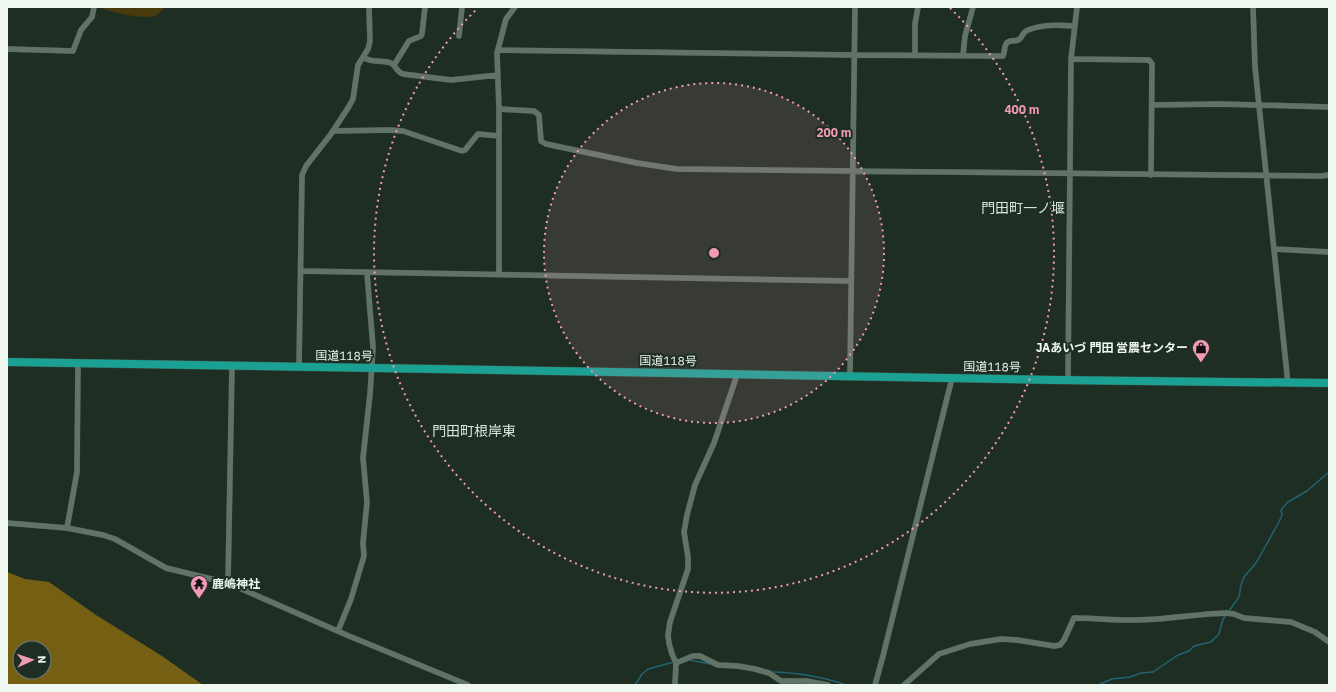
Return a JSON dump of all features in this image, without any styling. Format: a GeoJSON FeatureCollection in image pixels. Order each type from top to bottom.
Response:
{"type":"FeatureCollection","features":[{"type":"Feature","properties":{"kind":"highway","name":"国道118号"},"geometry":{"type":"LineString","coordinates":[[7,362],[1288,384],[1329,383]]}},
{"type":"Feature","properties":{"kind":"street"},"geometry":{"type":"LineString","coordinates":[[7,49],[73,51],[81,30],[92,17],[94,7]]}},
{"type":"Feature","properties":{"kind":"street"},"geometry":{"type":"LineString","coordinates":[[300,367],[302,175],[306,166],[333,131],[352,99],[358,65],[368,49],[370,41],[369,7]]}},
{"type":"Feature","properties":{"kind":"street"},"geometry":{"type":"LineString","coordinates":[[394,66],[408,41],[422,34],[425,7]]}},
{"type":"Feature","properties":{"kind":"street"},"geometry":{"type":"LineString","coordinates":[[459,36],[462,7]]}},
{"type":"Feature","properties":{"kind":"street"},"geometry":{"type":"LineString","coordinates":[[498,275],[500,109],[498,50],[506,19],[514,7]]}},
{"type":"Feature","properties":{"kind":"street"},"geometry":{"type":"LineString","coordinates":[[850,376],[855,7]]}},
{"type":"Feature","properties":{"kind":"street"},"geometry":{"type":"LineString","coordinates":[[915,55],[915,24],[918,7]]}},
{"type":"Feature","properties":{"kind":"street"},"geometry":{"type":"LineString","coordinates":[[964,55],[965,36],[973,7]]}},
{"type":"Feature","properties":{"kind":"street"},"geometry":{"type":"LineString","coordinates":[[1068,380],[1071,59],[1076,7]]}},
{"type":"Feature","properties":{"kind":"street"},"geometry":{"type":"LineString","coordinates":[[1253,7],[1255,67],[1288,384]]}},
{"type":"Feature","properties":{"kind":"street"},"geometry":{"type":"LineString","coordinates":[[498,50],[1003,56],[1006,44],[1009,41],[1018,40],[1021,38],[1026,30],[1036,27],[1059,25],[1075,26]]}},
{"type":"Feature","properties":{"kind":"street"},"geometry":{"type":"LineString","coordinates":[[363,57],[369,60],[387,62],[394,66],[399,73],[440,79],[462,79],[498,75]]}},
{"type":"Feature","properties":{"kind":"street"},"geometry":{"type":"LineString","coordinates":[[1071,59],[1149,60],[1152,64],[1152,175]]}},
{"type":"Feature","properties":{"kind":"street"},"geometry":{"type":"LineString","coordinates":[[1152,105],[1221,104],[1329,107]]}},
{"type":"Feature","properties":{"kind":"street"},"geometry":{"type":"LineString","coordinates":[[500,109],[534,111],[538,113],[541,141],[546,144],[637,163],[677,169],[1267,176],[1321,176],[1329,174]]}},
{"type":"Feature","properties":{"kind":"street"},"geometry":{"type":"LineString","coordinates":[[333,131],[403,131],[462,151],[465,150],[478,134],[499,136]]}},
{"type":"Feature","properties":{"kind":"street"},"geometry":{"type":"LineString","coordinates":[[1274,249],[1329,252]]}},
{"type":"Feature","properties":{"kind":"street"},"geometry":{"type":"LineString","coordinates":[[301,271],[852,281]]}},
{"type":"Feature","properties":{"kind":"street"},"geometry":{"type":"LineString","coordinates":[[338,631],[351,599],[364,556],[363,543],[367,502],[363,458],[373,347],[367,273]]}},
{"type":"Feature","properties":{"kind":"street"},"geometry":{"type":"LineString","coordinates":[[67,528],[77,472],[78,363]]}},
{"type":"Feature","properties":{"kind":"street"},"geometry":{"type":"LineString","coordinates":[[228,583],[232,366]]}},
{"type":"Feature","properties":{"kind":"street"},"geometry":{"type":"LineString","coordinates":[[675,685],[676,663],[669,644],[668,635],[670,622],[688,569],[684,532],[687,515],[695,485],[714,443],[737,374]]}},
{"type":"Feature","properties":{"kind":"street"},"geometry":{"type":"LineString","coordinates":[[875,685],[952,378]]}},
{"type":"Feature","properties":{"kind":"street"},"geometry":{"type":"LineString","coordinates":[[7,523],[67,528],[103,535],[166,568],[228,583],[468,685]]}},
{"type":"Feature","properties":{"kind":"street"},"geometry":{"type":"LineString","coordinates":[[904,685],[939,654],[970,644],[1001,639],[1054,646],[1060,645],[1064,640],[1074,618],[1127,620],[1173,618],[1226,613],[1244,618],[1291,622],[1315,632],[1329,642]]}},
{"type":"Feature","properties":{"kind":"street"},"geometry":{"type":"LineString","coordinates":[[676,663],[693,656],[700,656],[718,665],[738,666],[769,673],[781,681],[806,680],[828,685]]}},
{"type":"Feature","properties":{"kind":"shaded area"},"geometry":{"type":"Polygon","coordinates":[[[100,7],[164,8],[155,16],[143,17],[118,13],[100,7]]]}},
{"type":"Feature","properties":{"kind":"shaded area"},"geometry":{"type":"Polygon","coordinates":[[[7,572],[25,579],[49,582],[96,615],[162,656],[203,685],[7,685],[7,572]]]}},
{"type":"Feature","properties":{"kind":"waterway"},"geometry":{"type":"LineString","coordinates":[[1229,611],[1239,597],[1244,577],[1256,563],[1279,522],[1282,515],[1281,510],[1288,502],[1307,491],[1329,472]]}},
{"type":"Feature","properties":{"kind":"waterway"},"geometry":{"type":"LineString","coordinates":[[1098,685],[1112,679],[1153,672],[1178,655],[1189,651],[1194,646],[1211,642],[1219,634],[1223,619],[1227,614]]}},
{"type":"Feature","properties":{"kind":"waterway"},"geometry":{"type":"LineString","coordinates":[[690,660],[710,664]]}},
{"type":"Feature","properties":{"kind":"waterway"},"geometry":{"type":"LineString","coordinates":[[635,685],[642,674],[648,669],[674,662]]}},
{"type":"Feature","properties":{"kind":"waterway"},"geometry":{"type":"LineString","coordinates":[[771,672],[809,676],[846,685]]}},
{"type":"Feature","properties":{"kind":"place","name":"JAあいづ 門田 営農センター"},"geometry":{"type":"Point","coordinates":[1201,363]}},
{"type":"Feature","properties":{"kind":"place","name":"鹿嶋神社"},"geometry":{"type":"Point","coordinates":[199,599]}},
{"type":"Feature","properties":{"kind":"district","name":"門田町一ノ堰"},"geometry":{"type":"Point","coordinates":[1023,208]}},
{"type":"Feature","properties":{"kind":"district","name":"門田町根岸東"},"geometry":{"type":"Point","coordinates":[474,431]}}]}
